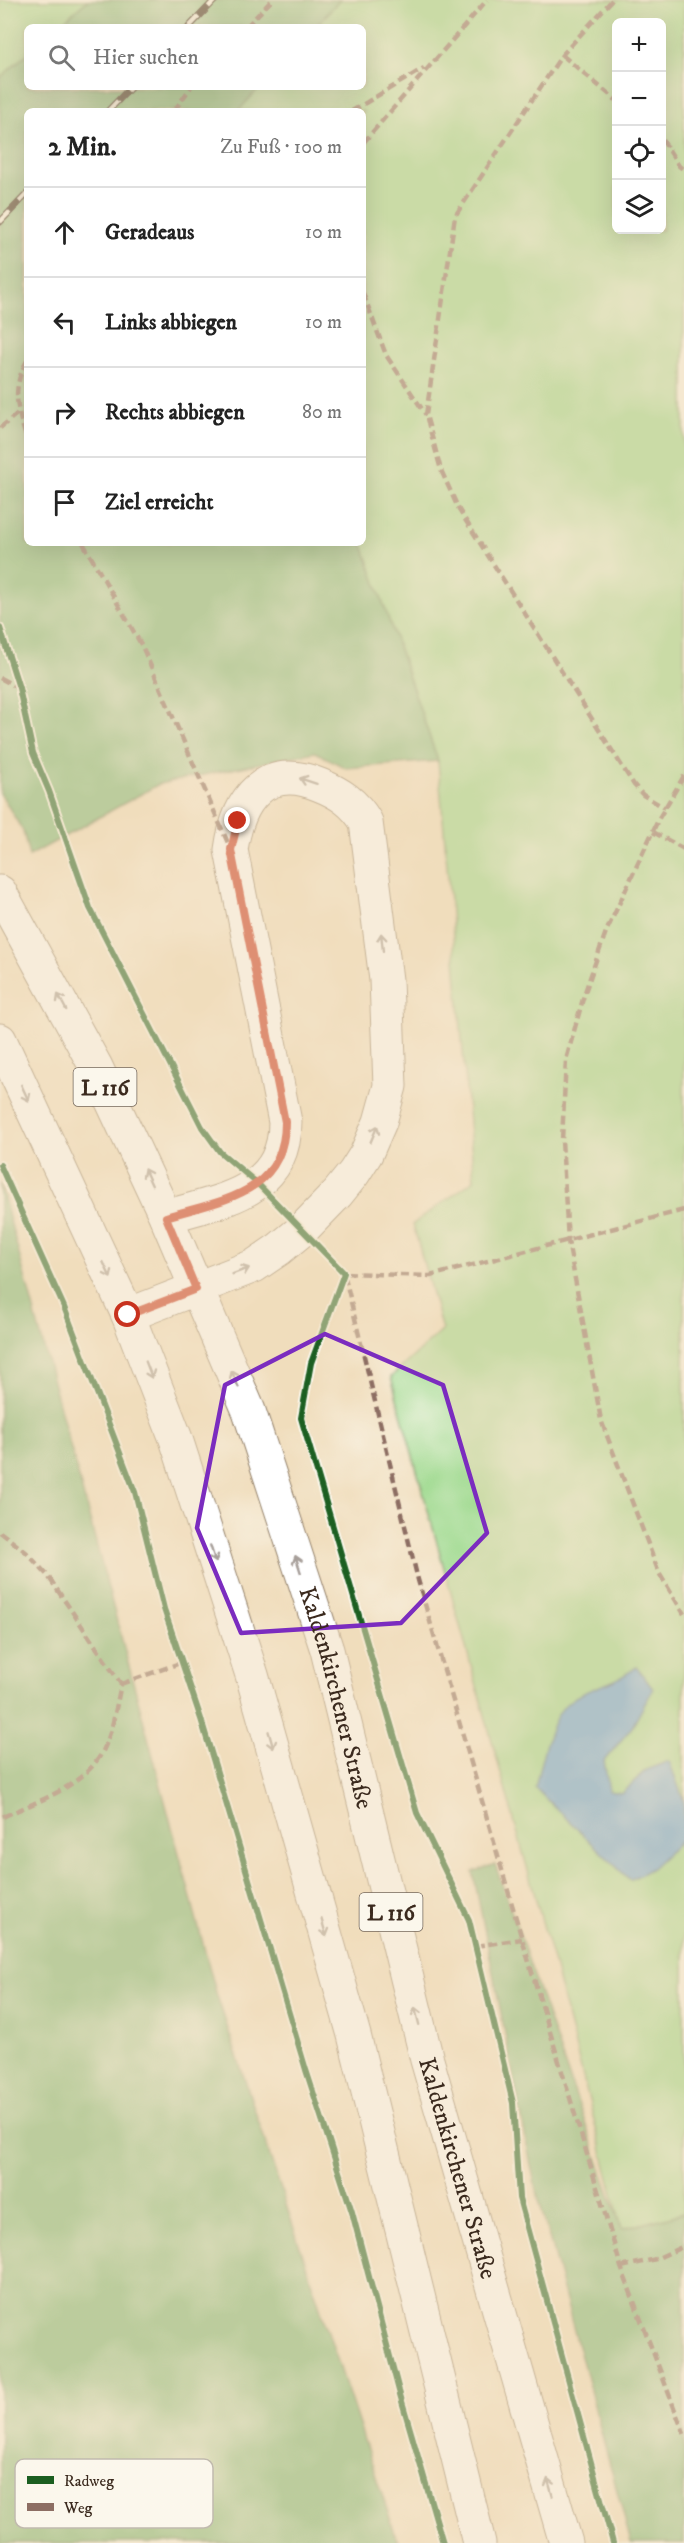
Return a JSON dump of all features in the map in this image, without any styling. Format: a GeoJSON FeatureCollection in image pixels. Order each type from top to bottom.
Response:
{"type":"FeatureCollection","features":[{"type":"Feature","properties":{"kind":"main road"},"geometry":{"type":"LineString","coordinates":[[128,1315],[254,1266],[279,1249],[317,1216],[354,1173],[366,1154],[380,1122],[390,1086],[386,980],[366,822],[356,807],[345,797],[304,778],[287,777],[273,780],[258,788],[248,799],[238,821],[231,850],[285,1122],[284,1144],[275,1164],[258,1184],[243,1193],[166,1217]]}},
{"type":"Feature","properties":{"kind":"main road","name":"Kaldenkirchener Straße"},"geometry":{"type":"LineString","coordinates":[[0,892],[96,1067],[166,1217],[249,1411],[327,1650],[428,2060],[566,2543]]}},
{"type":"Feature","properties":{"kind":"main road","name":"L 116"},"geometry":{"type":"LineString","coordinates":[[0,1040],[128,1315],[176,1438],[252,1675],[354,2035],[479,2543]]}},
{"type":"Feature","properties":{"kind":"highlighted area"},"geometry":{"type":"Polygon","coordinates":[[[325,1334],[443,1385],[487,1533],[401,1623],[241,1633],[197,1528],[225,1385],[325,1334]]]}},
{"type":"Feature","properties":{"kind":"green space"},"geometry":{"type":"Polygon","coordinates":[[[0,0],[88,0],[60,24],[24,24],[24,57],[0,78],[0,0]]]}},
{"type":"Feature","properties":{"kind":"green space"},"geometry":{"type":"Polygon","coordinates":[[[88,0],[340,0],[318,24],[60,24],[88,0]]]}},
{"type":"Feature","properties":{"kind":"green space"},"geometry":{"type":"Polygon","coordinates":[[[340,0],[684,0],[684,2213],[622,2229],[555,1968],[391,1377],[442,1330],[413,1224],[474,1180],[438,761],[363,546],[366,546],[366,108],[241,108],[257,90],[366,90],[366,24],[318,24],[340,0]]]}},
{"type":"Feature","properties":{"kind":"green space"},"geometry":{"type":"Polygon","coordinates":[[[24,57],[24,90],[257,90],[241,108],[24,108],[24,546],[363,546],[438,761],[346,768],[315,752],[159,784],[29,856],[23,831],[0,793],[0,78],[24,57]]]}},
{"type":"Feature","properties":{"kind":"green space"},"geometry":{"type":"Polygon","coordinates":[[[0,1183],[217,1996],[398,2543],[0,2543],[0,1183]]]}},
{"type":"Feature","properties":{"kind":"green space"},"geometry":{"type":"Polygon","coordinates":[[[495,1864],[622,2229],[684,2213],[684,2543],[631,2543],[535,2185],[473,1872],[495,1864]]]}},
{"type":"Feature","properties":{"kind":"water"},"geometry":{"type":"Polygon","coordinates":[[[637,1667],[653,1689],[632,1727],[604,1761],[609,1791],[622,1793],[646,1770],[669,1761],[684,1801],[684,1838],[652,1868],[630,1880],[535,1788],[547,1740],[563,1707],[581,1694],[637,1667]]]}},
{"type":"Feature","properties":{"kind":"railway"},"geometry":{"type":"LineString","coordinates":[[192,24],[215,0]]}},
{"type":"Feature","properties":{"kind":"railway"},"geometry":{"type":"LineString","coordinates":[[111,108],[128,90]]}},
{"type":"Feature","properties":{"kind":"railway"},"geometry":{"type":"LineString","coordinates":[[0,222],[24,197]]}},
{"type":"Feature","properties":{"kind":"marked path"},"geometry":{"type":"LineString","coordinates":[[249,24],[272,0]]}},
{"type":"Feature","properties":{"kind":"marked path"},"geometry":{"type":"LineString","coordinates":[[366,140],[487,0]]}},
{"type":"Feature","properties":{"kind":"marked path"},"geometry":{"type":"LineString","coordinates":[[612,0],[562,55],[455,216],[426,415],[441,470],[459,510],[634,785],[643,795],[665,808]]}},
{"type":"Feature","properties":{"kind":"marked path"},"geometry":{"type":"LineString","coordinates":[[562,55],[612,97]]}},
{"type":"Feature","properties":{"kind":"marked path"},"geometry":{"type":"LineString","coordinates":[[357,108],[424,68]]}},
{"type":"Feature","properties":{"kind":"marked path"},"geometry":{"type":"LineString","coordinates":[[176,108],[189,90]]}},
{"type":"Feature","properties":{"kind":"marked path"},"geometry":{"type":"LineString","coordinates":[[666,145],[684,170]]}},
{"type":"Feature","properties":{"kind":"marked path"},"geometry":{"type":"LineString","coordinates":[[366,301],[386,355],[426,415]]}},
{"type":"Feature","properties":{"kind":"marked path"},"geometry":{"type":"LineString","coordinates":[[24,367],[17,390],[18,409],[24,429]]}},
{"type":"Feature","properties":{"kind":"marked path"},"geometry":{"type":"LineString","coordinates":[[0,428],[18,413]]}},
{"type":"Feature","properties":{"kind":"marked path"},"geometry":{"type":"LineString","coordinates":[[85,546],[142,646],[231,850]]}},
{"type":"Feature","properties":{"kind":"marked path"},"geometry":{"type":"LineString","coordinates":[[0,678],[19,688]]}},
{"type":"Feature","properties":{"kind":"marked path"},"geometry":{"type":"LineString","coordinates":[[684,776],[659,818],[606,932],[584,995],[566,1060],[562,1140],[568,1241],[601,1420],[659,1573],[684,1614]]}},
{"type":"Feature","properties":{"kind":"marked path"},"geometry":{"type":"LineString","coordinates":[[653,832],[684,849]]}},
{"type":"Feature","properties":{"kind":"marked path"},"geometry":{"type":"LineString","coordinates":[[684,1210],[430,1276],[344,1273],[418,1580],[522,1939],[621,2267],[684,2434]]}},
{"type":"Feature","properties":{"kind":"marked path"},"geometry":{"type":"LineString","coordinates":[[0,1532],[26,1552],[48,1576],[121,1684],[109,1735],[103,1751],[94,1764],[71,1784],[43,1800],[0,1818]]}},
{"type":"Feature","properties":{"kind":"marked path"},"geometry":{"type":"LineString","coordinates":[[121,1684],[183,1662]]}},
{"type":"Feature","properties":{"kind":"marked path"},"geometry":{"type":"LineString","coordinates":[[475,1946],[522,1939]]}},
{"type":"Feature","properties":{"kind":"marked path"},"geometry":{"type":"LineString","coordinates":[[621,2267],[656,2259],[684,2246]]}},
{"type":"Feature","properties":{"kind":"cycle path"},"geometry":{"type":"LineString","coordinates":[[0,628],[19,688],[33,753],[49,791],[90,908],[202,1127],[220,1152],[258,1184],[344,1273],[311,1363],[301,1418],[417,1813],[469,1920],[513,2103],[519,2198],[613,2543]]}},
{"type":"Feature","properties":{"kind":"cycle path"},"geometry":{"type":"LineString","coordinates":[[0,1165],[64,1307],[135,1492],[164,1609],[201,1719],[306,2070],[352,2212],[399,2391],[443,2543]]}},
{"type":"Feature","properties":{"kind":"route"},"geometry":{"type":"LineString","coordinates":[[128,1315],[196,1289],[166,1217],[243,1193],[258,1184],[275,1164],[284,1144],[285,1122],[231,850],[238,821]]}}]}
